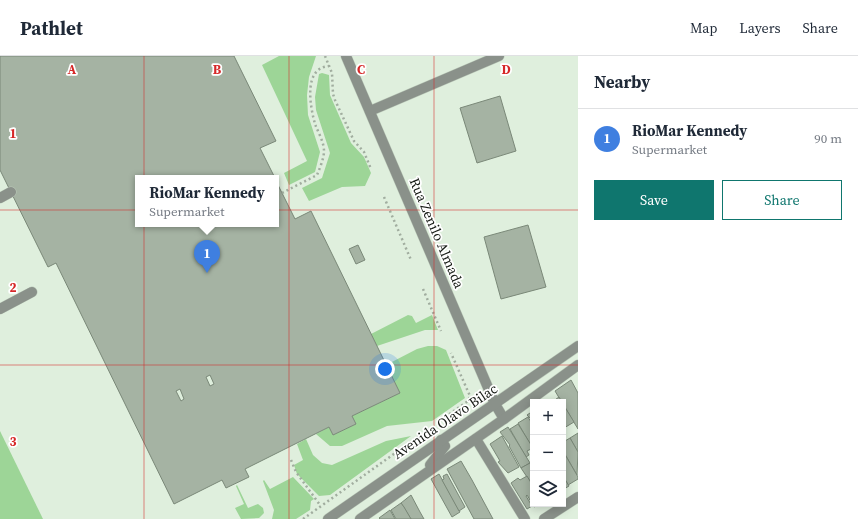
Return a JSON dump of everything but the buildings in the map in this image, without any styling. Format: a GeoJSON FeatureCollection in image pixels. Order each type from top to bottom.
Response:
{"type":"FeatureCollection","features":[{"type":"Feature","properties":{"kind":"street","name":"Rua Zenilo Almada"},"geometry":{"type":"LineString","coordinates":[[346,56],[495,404],[504,419]]}},
{"type":"Feature","properties":{"kind":"street"},"geometry":{"type":"LineString","coordinates":[[370,111],[499,56]]}},
{"type":"Feature","properties":{"kind":"street"},"geometry":{"type":"LineString","coordinates":[[0,198],[11,192]]}},
{"type":"Feature","properties":{"kind":"street"},"geometry":{"type":"LineString","coordinates":[[0,309],[32,292]]}},
{"type":"Feature","properties":{"kind":"street","name":"Avenida Olavo Bilac"},"geometry":{"type":"LineString","coordinates":[[328,519],[578,346]]}},
{"type":"Feature","properties":{"kind":"street"},"geometry":{"type":"LineString","coordinates":[[360,519],[476,439],[578,365]]}},
{"type":"Feature","properties":{"kind":"street"},"geometry":{"type":"LineString","coordinates":[[476,439],[525,519]]}},
{"type":"Feature","properties":{"kind":"street"},"geometry":{"type":"LineString","coordinates":[[416,480],[444,450],[445,446],[441,440]]}},
{"type":"Feature","properties":{"kind":"street"},"geometry":{"type":"LineString","coordinates":[[544,519],[578,497]]}},
{"type":"Feature","properties":{"kind":"path"},"geometry":{"type":"LineString","coordinates":[[325,56],[333,78],[333,94],[354,141],[364,152],[371,169]]}},
{"type":"Feature","properties":{"kind":"path"},"geometry":{"type":"LineString","coordinates":[[282,193],[318,175],[324,150],[313,113],[311,89],[313,75],[316,70],[323,66],[329,66]]}},
{"type":"Feature","properties":{"kind":"path"},"geometry":{"type":"LineString","coordinates":[[384,197],[411,260]]}},
{"type":"Feature","properties":{"kind":"path"},"geometry":{"type":"LineString","coordinates":[[423,289],[441,331]]}},
{"type":"Feature","properties":{"kind":"path"},"geometry":{"type":"LineString","coordinates":[[441,420],[468,401],[470,396],[451,353]]}},
{"type":"Feature","properties":{"kind":"path"},"geometry":{"type":"LineString","coordinates":[[303,519],[320,505],[419,436]]}},
{"type":"Feature","properties":{"kind":"path"},"geometry":{"type":"LineString","coordinates":[[291,460],[296,472],[320,505]]}},
{"type":"Feature","properties":{"kind":"green space"},"geometry":{"type":"Polygon","coordinates":[[[279,56],[316,56],[309,77],[307,95],[308,115],[320,152],[315,172],[289,185],[284,173],[307,161],[262,65],[279,56]]]}},
{"type":"Feature","properties":{"kind":"green space"},"geometry":{"type":"Polygon","coordinates":[[[322,73],[329,75],[330,95],[351,143],[364,157],[371,173],[365,186],[342,187],[309,201],[302,188],[322,178],[330,153],[316,110],[315,97],[319,74],[322,73]]]}},
{"type":"Feature","properties":{"kind":"green space"},"geometry":{"type":"Polygon","coordinates":[[[408,315],[412,316],[416,323],[432,315],[438,330],[425,330],[377,346],[371,334],[408,315]]]}},
{"type":"Feature","properties":{"kind":"green space"},"geometry":{"type":"Polygon","coordinates":[[[428,346],[437,346],[446,350],[465,398],[432,421],[387,426],[342,446],[330,446],[316,434],[329,427],[333,435],[356,424],[352,416],[400,393],[386,365],[417,349],[428,346]]]}},
{"type":"Feature","properties":{"kind":"green space"},"geometry":{"type":"Polygon","coordinates":[[[0,431],[43,519],[0,519],[0,431]]]}},
{"type":"Feature","properties":{"kind":"green space"},"geometry":{"type":"Polygon","coordinates":[[[411,436],[330,495],[319,496],[297,474],[294,465],[303,460],[297,444],[306,439],[313,455],[322,463],[332,465],[386,441],[411,436]]]}},
{"type":"Feature","properties":{"kind":"green space"},"geometry":{"type":"Polygon","coordinates":[[[293,477],[314,499],[311,501],[310,510],[296,519],[272,519],[274,510],[263,481],[264,480],[270,489],[293,477]]]}},
{"type":"Feature","properties":{"kind":"green space"},"geometry":{"type":"Polygon","coordinates":[[[237,485],[248,508],[258,504],[263,508],[264,513],[259,518],[241,519],[235,508],[244,504],[236,486],[237,485]]]}},
{"type":"Feature","properties":{"kind":"place","name":"RioMar Kennedy"},"geometry":{"type":"Point","coordinates":[207,273]}}]}
